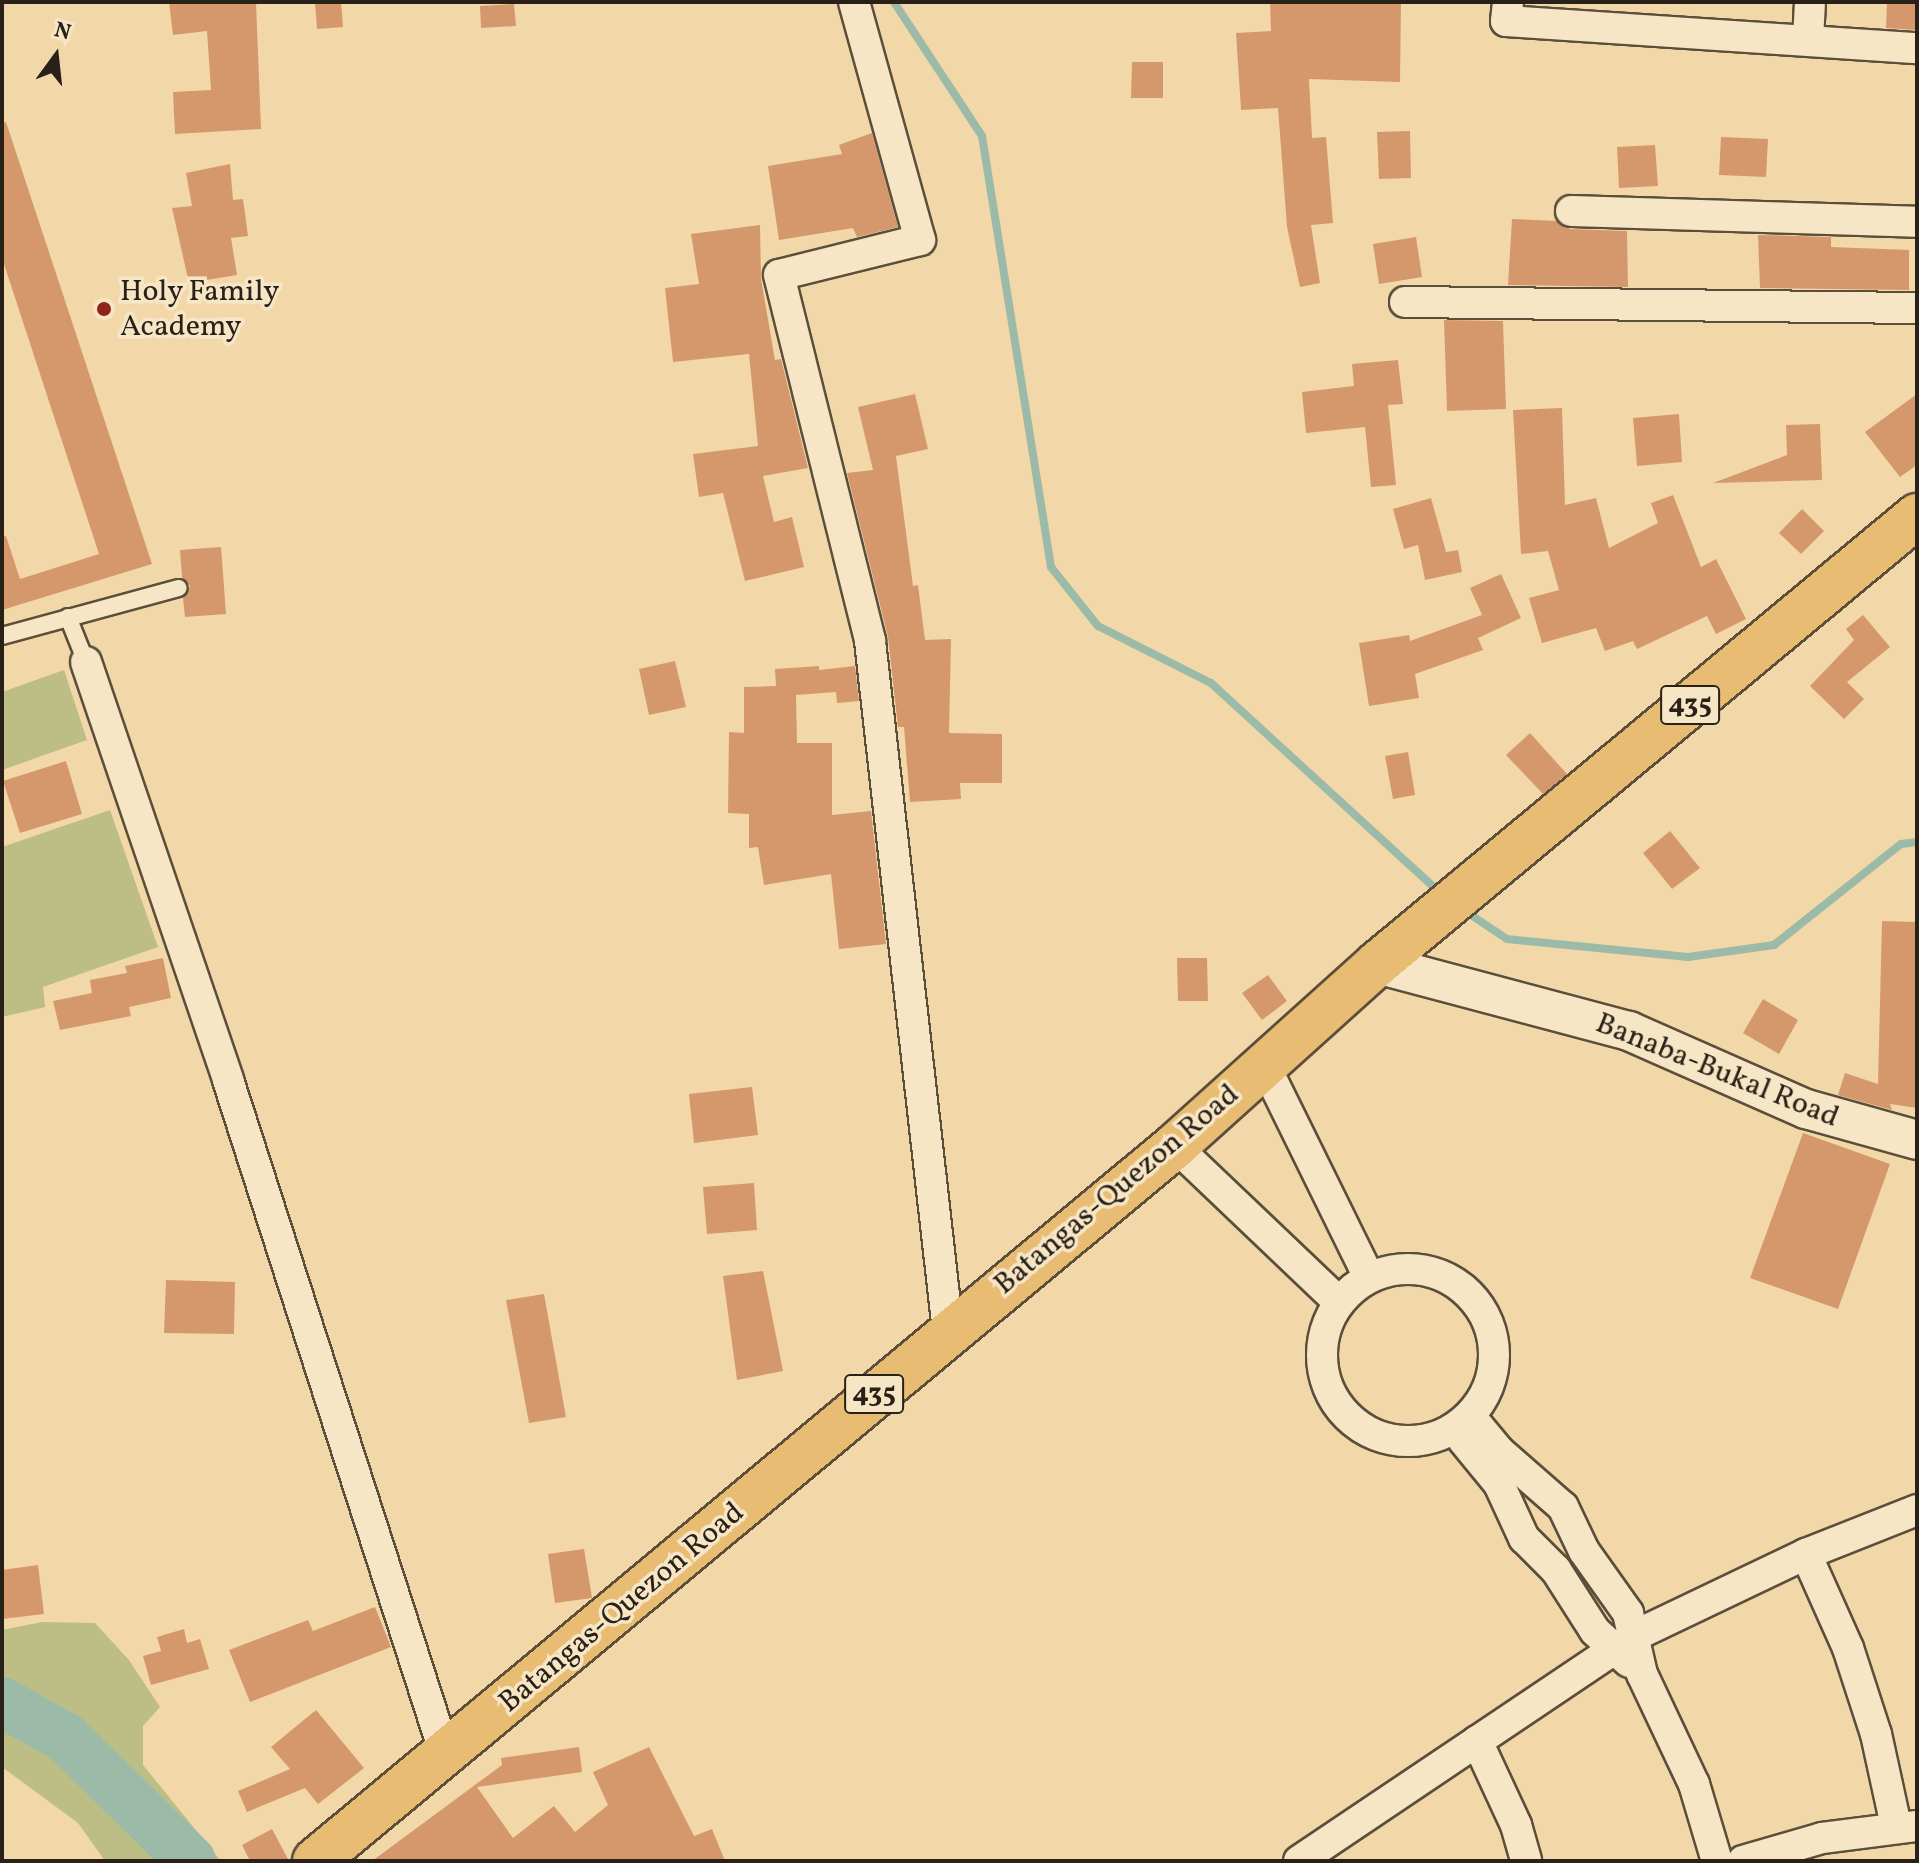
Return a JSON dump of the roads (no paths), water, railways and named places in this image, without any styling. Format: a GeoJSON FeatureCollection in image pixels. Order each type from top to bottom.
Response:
{"type":"FeatureCollection","features":[{"type":"Feature","properties":{"kind":"main road","name":"Batangas-Quezon Road"},"geometry":{"type":"LineString","coordinates":[[315,1861],[446,1757],[948,1331],[1175,1146],[1377,964],[1917,516]]}},
{"type":"Feature","properties":{"kind":"street"},"geometry":{"type":"LineString","coordinates":[[854,2],[920,240],[779,275],[870,641],[948,1331]]}},
{"type":"Feature","properties":{"kind":"street"},"geometry":{"type":"LineString","coordinates":[[1508,2],[1506,21],[1659,16],[1808,40],[1917,48]]}},
{"type":"Feature","properties":{"kind":"street"},"geometry":{"type":"LineString","coordinates":[[1808,40],[1810,2]]}},
{"type":"Feature","properties":{"kind":"street"},"geometry":{"type":"LineString","coordinates":[[1571,211],[1917,222]]}},
{"type":"Feature","properties":{"kind":"street"},"geometry":{"type":"LineString","coordinates":[[1405,302],[1917,308]]}},
{"type":"Feature","properties":{"kind":"street"},"geometry":{"type":"LineString","coordinates":[[86,662],[228,1080],[446,1757]]}},
{"type":"Feature","properties":{"kind":"street","name":"Banaba-Bukal Road"},"geometry":{"type":"LineString","coordinates":[[1377,964],[1629,1031],[1806,1109],[1917,1140]]}},
{"type":"Feature","properties":{"kind":"street"},"geometry":{"type":"LineString","coordinates":[[1265,1066],[1369,1277]]}},
{"type":"Feature","properties":{"kind":"street"},"geometry":{"type":"LineString","coordinates":[[1175,1146],[1339,1302]]}},
{"type":"Feature","properties":{"kind":"street"},"geometry":{"type":"LineString","coordinates":[[1393,1269],[1442,1275],[1481,1307],[1495,1354],[1492,1379],[1462,1422],[1413,1442],[1385,1439],[1359,1427],[1339,1407],[1325,1382],[1321,1354],[1326,1326],[1339,1302],[1369,1277],[1393,1269]]}},
{"type":"Feature","properties":{"kind":"street"},"geometry":{"type":"LineString","coordinates":[[1462,1422],[1563,1507],[1584,1551],[1620,1600],[1624,1642],[1694,1784],[1717,1861]]}},
{"type":"Feature","properties":{"kind":"street"},"geometry":{"type":"LineString","coordinates":[[1462,1422],[1499,1484],[1514,1525],[1556,1570],[1595,1631],[1624,1642]]}},
{"type":"Feature","properties":{"kind":"street"},"geometry":{"type":"LineString","coordinates":[[1315,1856],[1624,1642],[1806,1554],[1917,1510]]}},
{"type":"Feature","properties":{"kind":"street"},"geometry":{"type":"LineString","coordinates":[[1556,1570],[1584,1551]]}},
{"type":"Feature","properties":{"kind":"street"},"geometry":{"type":"LineString","coordinates":[[1743,1861],[1822,1838],[1907,1826],[1857,1677],[1806,1554]]}},
{"type":"Feature","properties":{"kind":"street"},"geometry":{"type":"LineString","coordinates":[[1477,1741],[1516,1825],[1526,1861]]}},
{"type":"Feature","properties":{"kind":"lane"},"geometry":{"type":"LineString","coordinates":[[2,636],[179,588]]}},
{"type":"Feature","properties":{"kind":"lane"},"geometry":{"type":"LineString","coordinates":[[68,617],[86,662]]}},
{"type":"Feature","properties":{"kind":"waterway"},"geometry":{"type":"LineString","coordinates":[[894,2],[982,136],[1051,567],[1098,626],[1211,683],[1441,894]]}},
{"type":"Feature","properties":{"kind":"waterway"},"geometry":{"type":"LineString","coordinates":[[1462,909],[1507,939],[1688,957],[1774,945],[1901,844],[1917,842]]}},
{"type":"Feature","properties":{"kind":"waterway"},"geometry":{"type":"LineString","coordinates":[[2,1702],[66,1738],[191,1861]]}},
{"type":"Feature","properties":{"kind":"place","name":"Holy Family Academy"},"geometry":{"type":"Point","coordinates":[104,309]}}]}
